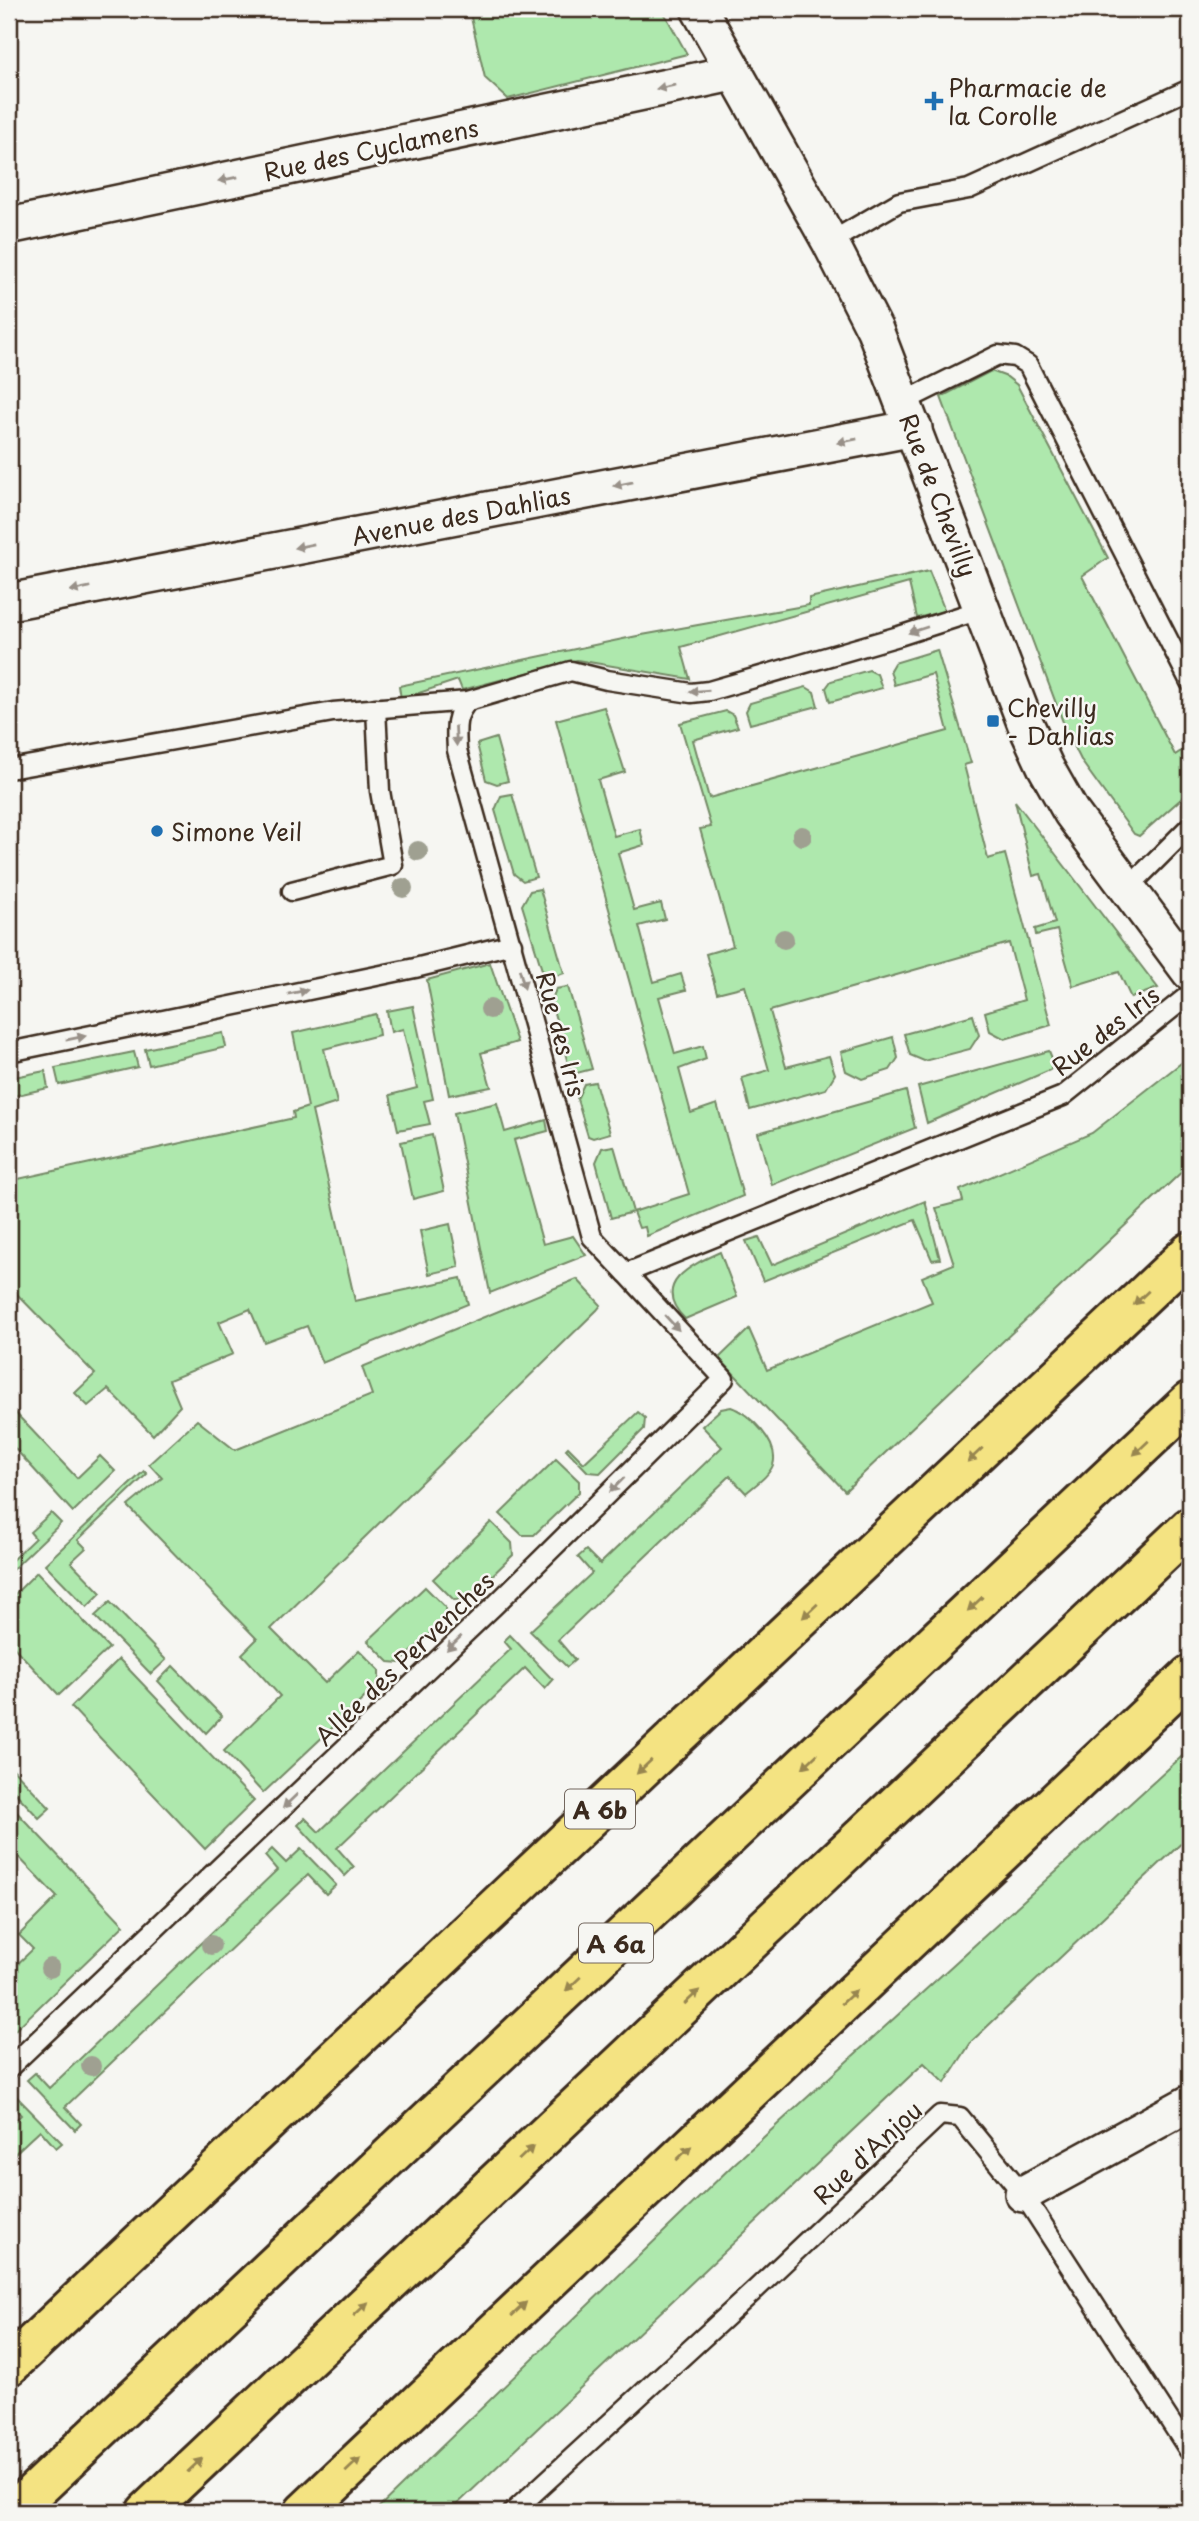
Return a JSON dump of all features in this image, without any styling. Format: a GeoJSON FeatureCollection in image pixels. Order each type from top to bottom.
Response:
{"type":"FeatureCollection","features":[{"type":"Feature","properties":{"kind":"highway","name":"A 6b"},"geometry":{"type":"LineString","coordinates":[[9,2366],[1190,1252]]}},
{"type":"Feature","properties":{"kind":"highway","name":"A 6a"},"geometry":{"type":"LineString","coordinates":[[13,2512],[1190,1401]]}},
{"type":"Feature","properties":{"kind":"highway"},"geometry":{"type":"LineString","coordinates":[[146,2512],[1190,1527]]}},
{"type":"Feature","properties":{"kind":"highway"},"geometry":{"type":"LineString","coordinates":[[304,2512],[1190,1675]]}},
{"type":"Feature","properties":{"kind":"street","name":"Rue de Chevilly"},"geometry":{"type":"LineString","coordinates":[[699,9],[830,242],[875,330],[1026,725],[1045,766],[1071,812],[1190,971]]}},
{"type":"Feature","properties":{"kind":"street","name":"Rue des Cyclamens"},"geometry":{"type":"LineString","coordinates":[[9,226],[733,73]]}},
{"type":"Feature","properties":{"kind":"street","name":"Avenue des Dahlias"},"geometry":{"type":"LineString","coordinates":[[9,603],[908,415]]}},
{"type":"Feature","properties":{"kind":"street"},"geometry":{"type":"LineString","coordinates":[[1023,2194],[1190,2103]]}},
{"type":"Feature","properties":{"kind":"lane"},"geometry":{"type":"LineString","coordinates":[[830,242],[899,202],[969,189],[1190,89]]}},
{"type":"Feature","properties":{"kind":"lane"},"geometry":{"type":"LineString","coordinates":[[908,415],[998,355],[1015,357],[1028,365],[1190,682]]}},
{"type":"Feature","properties":{"kind":"lane"},"geometry":{"type":"LineString","coordinates":[[9,769],[332,712],[468,701],[571,671],[607,680],[691,693],[709,691],[983,609]]}},
{"type":"Feature","properties":{"kind":"lane","name":"Rue des Iris"},"geometry":{"type":"LineString","coordinates":[[468,701],[458,712],[457,750],[592,1237],[625,1273],[1063,1096],[1190,994]]}},
{"type":"Feature","properties":{"kind":"lane"},"geometry":{"type":"LineString","coordinates":[[292,891],[393,865],[380,792],[376,708]]}},
{"type":"Feature","properties":{"kind":"lane"},"geometry":{"type":"LineString","coordinates":[[1129,887],[1190,826]]}},
{"type":"Feature","properties":{"kind":"lane"},"geometry":{"type":"LineString","coordinates":[[9,1052],[415,968],[512,944]]}},
{"type":"Feature","properties":{"kind":"lane","name":"Allée des Pervenches"},"geometry":{"type":"LineString","coordinates":[[9,2068],[503,1597],[724,1379],[625,1273]]}},
{"type":"Feature","properties":{"kind":"lane","name":"Rue d'Anjou"},"geometry":{"type":"LineString","coordinates":[[513,2512],[940,2115],[960,2117],[1023,2194],[1190,2452]]}},
{"type":"Feature","properties":{"kind":"green space"},"geometry":{"type":"Polygon","coordinates":[[[469,9],[662,9],[687,54],[508,99],[485,78],[469,9]]]}},
{"type":"Feature","properties":{"kind":"green space"},"geometry":{"type":"Polygon","coordinates":[[[991,371],[1007,377],[1017,385],[1108,558],[1082,576],[1175,755],[1190,745],[1190,791],[1139,836],[1134,834],[1082,762],[1066,730],[941,397],[991,371]]]}},
{"type":"Feature","properties":{"kind":"green space"},"geometry":{"type":"Polygon","coordinates":[[[929,571],[945,611],[917,618],[909,583],[681,647],[690,679],[577,660],[462,690],[458,680],[401,699],[399,686],[642,635],[809,605],[809,598],[929,571]]]}},
{"type":"Feature","properties":{"kind":"green space"},"geometry":{"type":"Polygon","coordinates":[[[937,650],[971,763],[964,765],[988,859],[1005,854],[1051,1025],[1005,1039],[990,1031],[985,1012],[1024,1000],[1009,943],[770,1011],[786,1067],[829,1056],[835,1074],[826,1089],[750,1110],[742,1078],[769,1070],[745,986],[717,993],[706,954],[733,946],[700,829],[711,827],[680,723],[726,711],[733,715],[738,727],[693,740],[709,798],[948,731],[933,674],[894,685],[890,670],[894,663],[937,650]]]}},
{"type":"Feature","properties":{"kind":"green space"},"geometry":{"type":"Polygon","coordinates":[[[869,670],[877,674],[882,688],[830,702],[826,688],[831,681],[869,670]]]}},
{"type":"Feature","properties":{"kind":"green space"},"geometry":{"type":"Polygon","coordinates":[[[806,687],[814,692],[818,706],[750,724],[746,711],[750,703],[806,687]]]}},
{"type":"Feature","properties":{"kind":"green space"},"geometry":{"type":"Polygon","coordinates":[[[604,707],[625,772],[598,780],[614,836],[640,829],[644,845],[618,853],[634,910],[661,903],[665,919],[639,926],[654,982],[681,974],[686,990],[659,997],[675,1054],[703,1046],[706,1059],[679,1069],[691,1113],[717,1104],[743,1196],[647,1236],[645,1227],[639,1228],[633,1212],[689,1194],[556,720],[604,707]]]}},
{"type":"Feature","properties":{"kind":"green space"},"geometry":{"type":"Polygon","coordinates":[[[496,738],[508,781],[497,784],[486,780],[477,744],[496,738]]]}},
{"type":"Feature","properties":{"kind":"green space"},"geometry":{"type":"Polygon","coordinates":[[[512,794],[536,877],[523,881],[514,874],[495,810],[501,796],[512,794]]]}},
{"type":"Feature","properties":{"kind":"green space"},"geometry":{"type":"Polygon","coordinates":[[[1015,801],[1158,988],[1131,998],[1119,972],[1073,986],[1057,930],[1036,935],[1035,929],[1055,923],[1041,874],[1033,876],[1015,801]]]}},
{"type":"Feature","properties":{"kind":"green space"},"geometry":{"type":"Polygon","coordinates":[[[540,889],[564,973],[550,978],[542,970],[522,905],[530,891],[540,889]]]}},
{"type":"Feature","properties":{"kind":"green space"},"geometry":{"type":"Polygon","coordinates":[[[490,963],[517,1042],[481,1053],[491,1087],[449,1095],[427,980],[490,963]]]}},
{"type":"Feature","properties":{"kind":"green space"},"geometry":{"type":"Polygon","coordinates":[[[568,987],[592,1069],[577,1073],[569,1067],[551,1002],[556,989],[568,987]]]}},
{"type":"Feature","properties":{"kind":"green space"},"geometry":{"type":"Polygon","coordinates":[[[413,1006],[433,1099],[424,1101],[430,1124],[398,1130],[390,1095],[417,1088],[403,1029],[391,1032],[387,1011],[413,1006]]]}},
{"type":"Feature","properties":{"kind":"green space"},"geometry":{"type":"Polygon","coordinates":[[[376,1014],[379,1035],[324,1049],[337,1103],[312,1111],[355,1301],[461,1278],[468,1304],[322,1363],[307,1326],[264,1342],[250,1309],[219,1322],[233,1354],[169,1380],[180,1406],[153,1435],[108,1389],[88,1406],[75,1393],[95,1374],[11,1288],[9,1290],[9,1181],[294,1118],[293,1112],[308,1107],[293,1033],[376,1014]]]}},
{"type":"Feature","properties":{"kind":"green space"},"geometry":{"type":"Polygon","coordinates":[[[973,1015],[979,1035],[970,1049],[924,1061],[910,1055],[904,1034],[973,1015]]]}},
{"type":"Feature","properties":{"kind":"green space"},"geometry":{"type":"Polygon","coordinates":[[[223,1033],[226,1047],[149,1065],[145,1049],[223,1033]]]}},
{"type":"Feature","properties":{"kind":"green space"},"geometry":{"type":"Polygon","coordinates":[[[893,1037],[898,1058],[890,1070],[862,1079],[846,1071],[841,1052],[893,1037]]]}},
{"type":"Feature","properties":{"kind":"green space"},"geometry":{"type":"Polygon","coordinates":[[[1049,1051],[1054,1063],[1050,1070],[927,1123],[918,1087],[1049,1051]]]}},
{"type":"Feature","properties":{"kind":"green space"},"geometry":{"type":"Polygon","coordinates":[[[134,1052],[138,1067],[59,1085],[55,1068],[134,1052]]]}},
{"type":"Feature","properties":{"kind":"green space"},"geometry":{"type":"Polygon","coordinates":[[[1190,1056],[1190,1164],[845,1491],[719,1358],[749,1329],[767,1370],[932,1302],[922,1277],[954,1264],[936,1208],[963,1201],[960,1190],[1092,1133],[1190,1056]]]}},
{"type":"Feature","properties":{"kind":"green space"},"geometry":{"type":"Polygon","coordinates":[[[45,1071],[48,1088],[9,1097],[9,1078],[45,1071]]]}},
{"type":"Feature","properties":{"kind":"green space"},"geometry":{"type":"Polygon","coordinates":[[[595,1082],[610,1133],[593,1138],[588,1136],[577,1099],[584,1084],[595,1082]]]}},
{"type":"Feature","properties":{"kind":"green space"},"geometry":{"type":"Polygon","coordinates":[[[906,1091],[915,1128],[772,1185],[758,1133],[906,1091]]]}},
{"type":"Feature","properties":{"kind":"green space"},"geometry":{"type":"Polygon","coordinates":[[[497,1103],[505,1132],[546,1120],[548,1131],[514,1140],[543,1244],[573,1236],[586,1255],[490,1293],[454,1113],[497,1103]]]}},
{"type":"Feature","properties":{"kind":"green space"},"geometry":{"type":"Polygon","coordinates":[[[432,1135],[444,1191],[413,1199],[401,1142],[432,1135]]]}},
{"type":"Feature","properties":{"kind":"green space"},"geometry":{"type":"Polygon","coordinates":[[[614,1146],[633,1212],[611,1218],[596,1162],[602,1148],[614,1146]]]}},
{"type":"Feature","properties":{"kind":"green space"},"geometry":{"type":"Polygon","coordinates":[[[925,1201],[940,1259],[932,1260],[915,1220],[763,1281],[746,1241],[759,1237],[772,1265],[925,1201]]]}},
{"type":"Feature","properties":{"kind":"green space"},"geometry":{"type":"Polygon","coordinates":[[[450,1224],[459,1267],[429,1274],[420,1231],[450,1224]]]}},
{"type":"Feature","properties":{"kind":"green space"},"geometry":{"type":"Polygon","coordinates":[[[720,1252],[737,1297],[685,1319],[675,1307],[673,1286],[678,1277],[687,1270],[720,1252]]]}},
{"type":"Feature","properties":{"kind":"green space"},"geometry":{"type":"Polygon","coordinates":[[[577,1279],[601,1305],[597,1310],[271,1629],[325,1683],[359,1650],[379,1670],[379,1684],[263,1793],[224,1751],[280,1696],[242,1654],[257,1639],[128,1506],[162,1478],[149,1464],[197,1420],[235,1450],[372,1395],[362,1367],[577,1279]]]}},
{"type":"Feature","properties":{"kind":"green space"},"geometry":{"type":"Polygon","coordinates":[[[9,1406],[77,1478],[100,1456],[115,1471],[73,1512],[9,1442],[9,1406]]]}},
{"type":"Feature","properties":{"kind":"green space"},"geometry":{"type":"Polygon","coordinates":[[[731,1407],[746,1415],[768,1439],[774,1456],[771,1469],[746,1493],[730,1476],[558,1640],[575,1660],[567,1667],[530,1631],[592,1573],[578,1557],[586,1550],[600,1564],[722,1447],[702,1426],[721,1409],[731,1407]]]}},
{"type":"Feature","properties":{"kind":"green space"},"geometry":{"type":"Polygon","coordinates":[[[638,1412],[645,1418],[644,1429],[600,1473],[588,1472],[566,1449],[568,1447],[584,1463],[638,1412]]]}},
{"type":"Feature","properties":{"kind":"green space"},"geometry":{"type":"Polygon","coordinates":[[[556,1459],[579,1481],[579,1492],[534,1535],[522,1535],[500,1514],[556,1459]]]}},
{"type":"Feature","properties":{"kind":"green space"},"geometry":{"type":"Polygon","coordinates":[[[144,1471],[147,1474],[78,1540],[86,1548],[71,1562],[101,1593],[87,1607],[45,1564],[144,1471]]]}},
{"type":"Feature","properties":{"kind":"green space"},"geometry":{"type":"Polygon","coordinates":[[[51,1513],[61,1523],[9,1573],[9,1563],[35,1538],[30,1532],[51,1513]]]}},
{"type":"Feature","properties":{"kind":"green space"},"geometry":{"type":"Polygon","coordinates":[[[491,1522],[512,1543],[513,1555],[468,1599],[454,1600],[433,1579],[491,1522]]]}},
{"type":"Feature","properties":{"kind":"green space"},"geometry":{"type":"Polygon","coordinates":[[[37,1572],[109,1648],[59,1695],[9,1642],[9,1600],[37,1572]]]}},
{"type":"Feature","properties":{"kind":"green space"},"geometry":{"type":"Polygon","coordinates":[[[425,1587],[445,1607],[446,1619],[400,1663],[389,1662],[368,1641],[425,1587]]]}},
{"type":"Feature","properties":{"kind":"green space"},"geometry":{"type":"Polygon","coordinates":[[[110,1602],[166,1660],[151,1674],[95,1616],[110,1602]]]}},
{"type":"Feature","properties":{"kind":"green space"},"geometry":{"type":"Polygon","coordinates":[[[510,1635],[553,1680],[545,1689],[525,1668],[337,1848],[354,1867],[345,1876],[298,1825],[305,1818],[319,1832],[511,1649],[504,1641],[510,1635]]]}},
{"type":"Feature","properties":{"kind":"green space"},"geometry":{"type":"Polygon","coordinates":[[[119,1659],[254,1801],[205,1849],[71,1707],[119,1659]]]}},
{"type":"Feature","properties":{"kind":"green space"},"geometry":{"type":"Polygon","coordinates":[[[173,1666],[222,1716],[206,1733],[158,1681],[173,1666]]]}},
{"type":"Feature","properties":{"kind":"green space"},"geometry":{"type":"Polygon","coordinates":[[[1190,1749],[1190,1835],[972,2041],[945,2083],[924,2063],[449,2512],[374,2512],[733,2165],[1190,1749]]]}},
{"type":"Feature","properties":{"kind":"green space"},"geometry":{"type":"Polygon","coordinates":[[[9,1765],[50,1808],[39,1818],[9,1786],[9,1765]]]}},
{"type":"Feature","properties":{"kind":"green space"},"geometry":{"type":"Polygon","coordinates":[[[9,1804],[124,1925],[9,2036],[9,1972],[33,1949],[19,1935],[57,1897],[9,1847],[9,1804]]]}},
{"type":"Feature","properties":{"kind":"green space"},"geometry":{"type":"Polygon","coordinates":[[[272,1849],[286,1863],[301,1849],[336,1885],[326,1894],[308,1875],[65,2107],[81,2124],[75,2130],[27,2080],[35,2073],[49,2088],[62,2076],[277,1870],[265,1856],[272,1849]]]}},
{"type":"Feature","properties":{"kind":"green space"},"geometry":{"type":"Polygon","coordinates":[[[13,2093],[62,2143],[56,2148],[40,2130],[9,2159],[9,2127],[21,2115],[9,2102],[13,2093]]]}},
{"type":"Feature","properties":{"kind":"place","name":"Pharmacie de la Corolle"},"geometry":{"type":"Point","coordinates":[934,101]}},
{"type":"Feature","properties":{"kind":"place","name":"Chevilly - Dahlias"},"geometry":{"type":"Point","coordinates":[993,721]}},
{"type":"Feature","properties":{"kind":"place","name":"Simone Veil"},"geometry":{"type":"Point","coordinates":[157,831]}}]}
